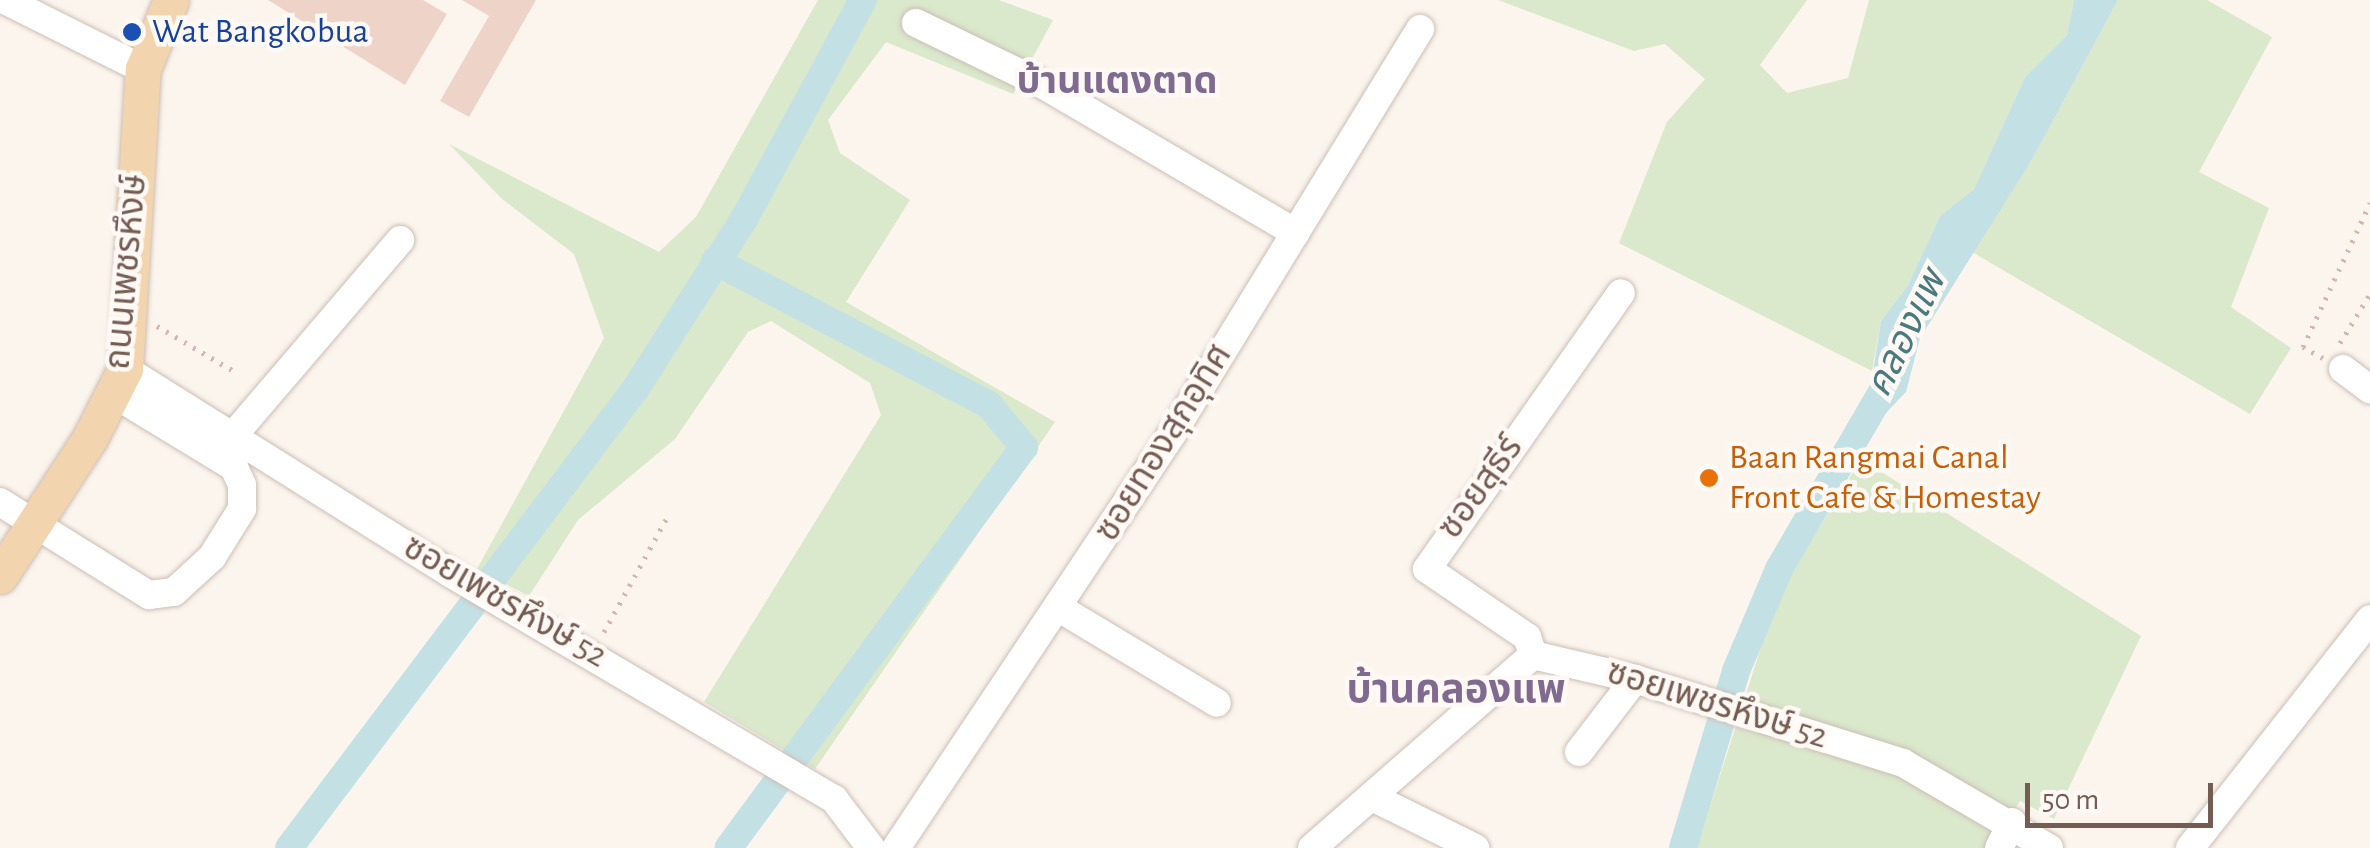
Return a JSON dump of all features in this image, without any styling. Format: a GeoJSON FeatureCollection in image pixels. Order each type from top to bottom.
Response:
{"type":"FeatureCollection","features":[{"type":"Feature","properties":{"kind":"main road","name":"ถนนเพชรหึงษ์"},"geometry":{"type":"LineString","coordinates":[[0,576],[120,382],[142,69],[171,0]]}},
{"type":"Feature","properties":{"kind":"street"},"geometry":{"type":"LineString","coordinates":[[5,0],[142,69]]}},
{"type":"Feature","properties":{"kind":"street"},"geometry":{"type":"LineString","coordinates":[[916,23],[1042,84],[1296,232]]}},
{"type":"Feature","properties":{"kind":"street","name":"ซอยทองสุกอุทิศ"},"geometry":{"type":"LineString","coordinates":[[896,848],[1059,608],[1420,29]]}},
{"type":"Feature","properties":{"kind":"street"},"geometry":{"type":"LineString","coordinates":[[232,437],[400,240]]}},
{"type":"Feature","properties":{"kind":"street","name":"ซอยสุธีร์"},"geometry":{"type":"LineString","coordinates":[[1533,655],[1526,637],[1427,569],[1620,294]]}},
{"type":"Feature","properties":{"kind":"street"},"geometry":{"type":"LineString","coordinates":[[2343,370],[2370,389]]}},
{"type":"Feature","properties":{"kind":"street"},"geometry":{"type":"LineString","coordinates":[[0,502],[148,595],[174,592],[212,557],[242,509],[242,485],[234,467],[120,382]]}},
{"type":"Feature","properties":{"kind":"street","name":"ซอยเพชรหึงษ์ 52"},"geometry":{"type":"LineString","coordinates":[[120,382],[232,437],[468,582],[739,739],[831,797],[871,848]]}},
{"type":"Feature","properties":{"kind":"street"},"geometry":{"type":"LineString","coordinates":[[1059,608],[1217,703]]}},
{"type":"Feature","properties":{"kind":"street"},"geometry":{"type":"LineString","coordinates":[[2190,848],[2370,619]]}},
{"type":"Feature","properties":{"kind":"street"},"geometry":{"type":"LineString","coordinates":[[1312,848],[1374,798],[1533,655]]}},
{"type":"Feature","properties":{"kind":"street","name":"ซอยเพชรหึงษ์ 52"},"geometry":{"type":"LineString","coordinates":[[1533,655],[1635,678],[1697,701],[1779,721],[1904,763],[2012,822],[2049,848]]}},
{"type":"Feature","properties":{"kind":"street"},"geometry":{"type":"LineString","coordinates":[[1578,752],[1635,678]]}},
{"type":"Feature","properties":{"kind":"street"},"geometry":{"type":"LineString","coordinates":[[1374,798],[1474,848]]}},
{"type":"Feature","properties":{"kind":"street"},"geometry":{"type":"LineString","coordinates":[[1999,848],[2012,822]]}},
{"type":"Feature","properties":{"kind":"path"},"geometry":{"type":"LineString","coordinates":[[2343,370],[2303,347],[2370,202]]}},
{"type":"Feature","properties":{"kind":"path"},"geometry":{"type":"LineString","coordinates":[[2343,370],[2341,339],[2370,294]]}},
{"type":"Feature","properties":{"kind":"path"},"geometry":{"type":"LineString","coordinates":[[128,310],[232,370]]}},
{"type":"Feature","properties":{"kind":"path"},"geometry":{"type":"LineString","coordinates":[[592,652],[666,518]]}},
{"type":"Feature","properties":{"kind":"green space"},"geometry":{"type":"Polygon","coordinates":[[[818,0],[999,0],[1053,20],[1013,94],[886,42],[828,120],[840,153],[910,200],[846,302],[1055,422],[815,769],[704,702],[881,415],[870,383],[771,321],[748,332],[675,439],[578,520],[529,596],[477,569],[604,338],[574,254],[502,199],[449,144],[659,252],[696,217],[818,0]]]}},
{"type":"Feature","properties":{"kind":"green space"},"geometry":{"type":"Polygon","coordinates":[[[1498,0],[1807,0],[1760,65],[1787,93],[1848,78],[1869,0],[2074,0],[2067,35],[2025,77],[1974,189],[1940,216],[1908,285],[1881,321],[1872,371],[1619,243],[1667,122],[1705,79],[1665,44],[1634,51],[1498,0]]]}},
{"type":"Feature","properties":{"kind":"green space"},"geometry":{"type":"Polygon","coordinates":[[[2118,0],[2207,0],[2272,37],[2199,172],[2269,208],[2231,307],[2291,348],[2250,414],[1972,252],[2033,158],[2118,0]]]}},
{"type":"Feature","properties":{"kind":"green space"},"geometry":{"type":"Polygon","coordinates":[[[1861,459],[2141,636],[2054,819],[2020,801],[1991,848],[1697,848],[1777,597],[1861,459]]]}},
{"type":"Feature","properties":{"kind":"water"},"geometry":{"type":"Polygon","coordinates":[[[2074,0],[2118,0],[2033,158],[1920,338],[1906,392],[1882,417],[1865,422],[1881,321],[1908,285],[1940,216],[1974,189],[2025,77],[2067,35],[2074,0]]]}},
{"type":"Feature","properties":{"kind":"building"},"geometry":{"type":"Polygon","coordinates":[[[268,0],[423,0],[447,14],[405,85],[268,0]]]}},
{"type":"Feature","properties":{"kind":"building"},"geometry":{"type":"Polygon","coordinates":[[[462,0],[536,0],[469,117],[440,101],[489,16],[462,0]]]}},
{"type":"Feature","properties":{"kind":"waterway"},"geometry":{"type":"LineString","coordinates":[[289,848],[636,388],[744,219],[863,0]]}},
{"type":"Feature","properties":{"kind":"waterway"},"geometry":{"type":"LineString","coordinates":[[715,261],[989,405],[1024,447],[728,848]]}},
{"type":"Feature","properties":{"kind":"waterway","name":"คลองแพ"},"geometry":{"type":"LineString","coordinates":[[1683,848],[1736,671],[1779,569],[1883,390]]}},
{"type":"Feature","properties":{"kind":"place","name":"Wat Bangkobua"},"geometry":{"type":"Point","coordinates":[132,32]}},
{"type":"Feature","properties":{"kind":"place","name":"Baan Rangmai Canal Front Cafe & Homestay"},"geometry":{"type":"Point","coordinates":[1709,478]}},
{"type":"Feature","properties":{"kind":"district","name":"บ้านแตงตาด"},"geometry":{"type":"Point","coordinates":[1117,83]}},
{"type":"Feature","properties":{"kind":"district","name":"บ้านคลองแพ"},"geometry":{"type":"Point","coordinates":[1456,690]}}]}
